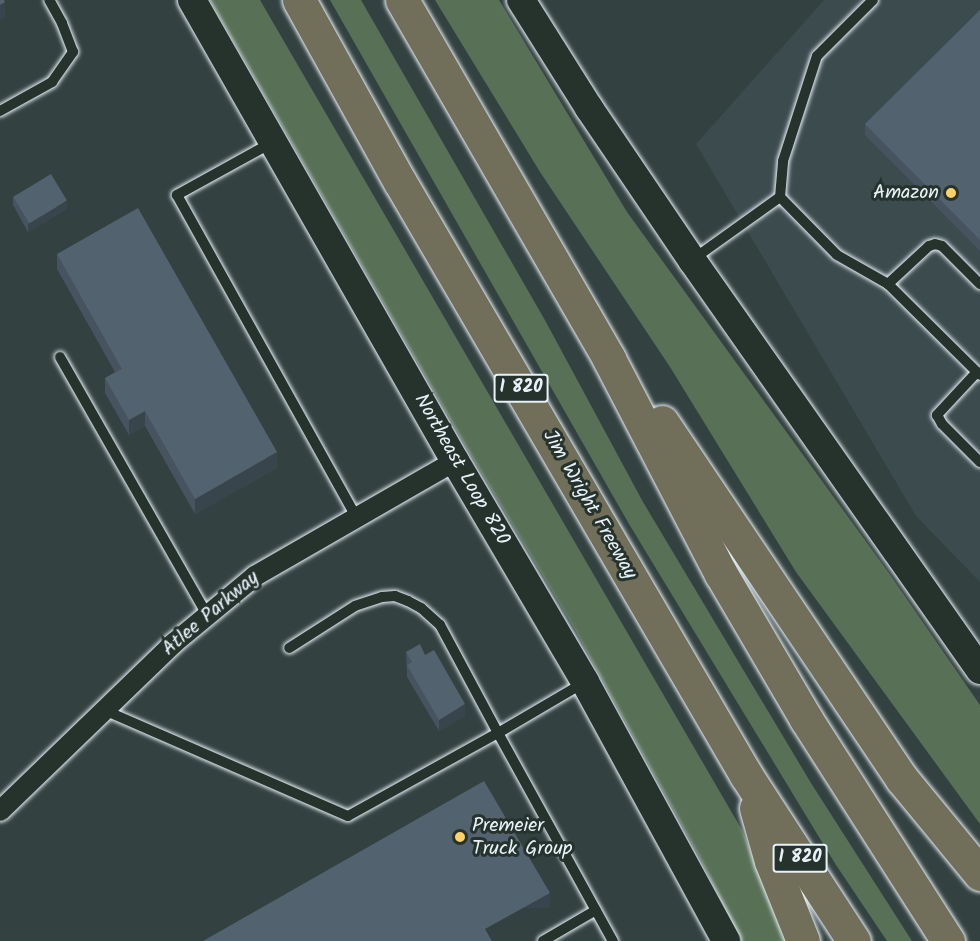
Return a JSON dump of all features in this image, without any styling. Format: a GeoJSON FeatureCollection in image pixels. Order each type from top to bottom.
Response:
{"type":"FeatureCollection","features":[{"type":"Feature","properties":{"kind":"highway","name":"Jim Wright Freeway"},"geometry":{"type":"LineString","coordinates":[[299,0],[400,182],[746,775],[854,941]]}},
{"type":"Feature","properties":{"kind":"highway"},"geometry":{"type":"LineString","coordinates":[[402,0],[609,359],[733,595],[806,718],[948,941]]}},
{"type":"Feature","properties":{"kind":"highway"},"geometry":{"type":"LineString","coordinates":[[609,359],[667,428],[902,779],[980,874]]}},
{"type":"Feature","properties":{"kind":"highway"},"geometry":{"type":"LineString","coordinates":[[746,775],[771,861],[803,941]]}},
{"type":"Feature","properties":{"kind":"main road","name":"Northeast Loop 820"},"geometry":{"type":"LineString","coordinates":[[192,0],[455,461],[585,682],[726,941]]}},
{"type":"Feature","properties":{"kind":"main road"},"geometry":{"type":"LineString","coordinates":[[521,0],[589,108],[692,260],[980,670]]}},
{"type":"Feature","properties":{"kind":"street","name":"Atlee Parkway"},"geometry":{"type":"LineString","coordinates":[[0,811],[104,710],[207,615],[255,576],[455,461]]}},
{"type":"Feature","properties":{"kind":"lane"},"geometry":{"type":"LineString","coordinates":[[0,111],[52,82],[73,52],[62,23],[49,0]]}},
{"type":"Feature","properties":{"kind":"lane"},"geometry":{"type":"LineString","coordinates":[[873,0],[817,56],[783,161],[780,197],[837,255],[888,284],[979,374],[937,415],[942,424],[980,462]]}},
{"type":"Feature","properties":{"kind":"lane"},"geometry":{"type":"LineString","coordinates":[[273,142],[177,195],[356,516]]}},
{"type":"Feature","properties":{"kind":"lane"},"geometry":{"type":"LineString","coordinates":[[692,260],[780,197]]}},
{"type":"Feature","properties":{"kind":"lane"},"geometry":{"type":"LineString","coordinates":[[888,284],[929,246],[935,244],[942,246],[980,284]]}},
{"type":"Feature","properties":{"kind":"lane"},"geometry":{"type":"LineString","coordinates":[[60,357],[207,615]]}},
{"type":"Feature","properties":{"kind":"lane"},"geometry":{"type":"LineString","coordinates":[[289,648],[355,606],[382,597],[395,596],[408,601],[421,608],[440,625],[613,941]]}},
{"type":"Feature","properties":{"kind":"lane"},"geometry":{"type":"LineString","coordinates":[[104,710],[348,816],[585,682]]}},
{"type":"Feature","properties":{"kind":"lane"},"geometry":{"type":"LineString","coordinates":[[543,941],[596,910]]}},
{"type":"Feature","properties":{"kind":"shaded area"},"geometry":{"type":"Polygon","coordinates":[[[824,0],[980,0],[980,582],[916,516],[696,144],[824,0]]]}},
{"type":"Feature","properties":{"kind":"green space"},"geometry":{"type":"Polygon","coordinates":[[[210,0],[260,0],[742,830],[787,941],[741,941],[700,858],[574,628],[465,445],[210,0]]]}},
{"type":"Feature","properties":{"kind":"green space"},"geometry":{"type":"Polygon","coordinates":[[[330,0],[361,0],[546,322],[643,502],[811,783],[912,941],[887,941],[836,865],[629,524],[330,0]]]}},
{"type":"Feature","properties":{"kind":"green space"},"geometry":{"type":"Polygon","coordinates":[[[435,0],[499,0],[627,212],[888,572],[980,705],[980,824],[796,572],[670,367],[540,172],[435,0]]]}},
{"type":"Feature","properties":{"kind":"building","name":"Amazon"},"geometry":{"type":"Polygon","coordinates":[[[980,10],[980,240],[865,124],[980,10]]]}},
{"type":"Feature","properties":{"kind":"building"},"geometry":{"type":"Polygon","coordinates":[[[51,174],[67,201],[29,223],[13,197],[51,174]]]}},
{"type":"Feature","properties":{"kind":"building"},"geometry":{"type":"Polygon","coordinates":[[[138,208],[277,452],[195,499],[145,411],[129,420],[105,378],[122,369],[57,254],[138,208]]]}},
{"type":"Feature","properties":{"kind":"building"},"geometry":{"type":"Polygon","coordinates":[[[420,644],[425,655],[434,650],[465,704],[439,720],[407,665],[412,662],[406,652],[420,644]]]}},
{"type":"Feature","properties":{"kind":"building","name":"Premeier Truck Group"},"geometry":{"type":"Polygon","coordinates":[[[484,781],[550,893],[485,929],[492,941],[203,941],[484,781]]]}},
{"type":"Feature","properties":{"kind":"place","name":"Amazon"},"geometry":{"type":"Point","coordinates":[951,193]}},
{"type":"Feature","properties":{"kind":"place","name":"Premeier Truck Group"},"geometry":{"type":"Point","coordinates":[460,837]}}]}
